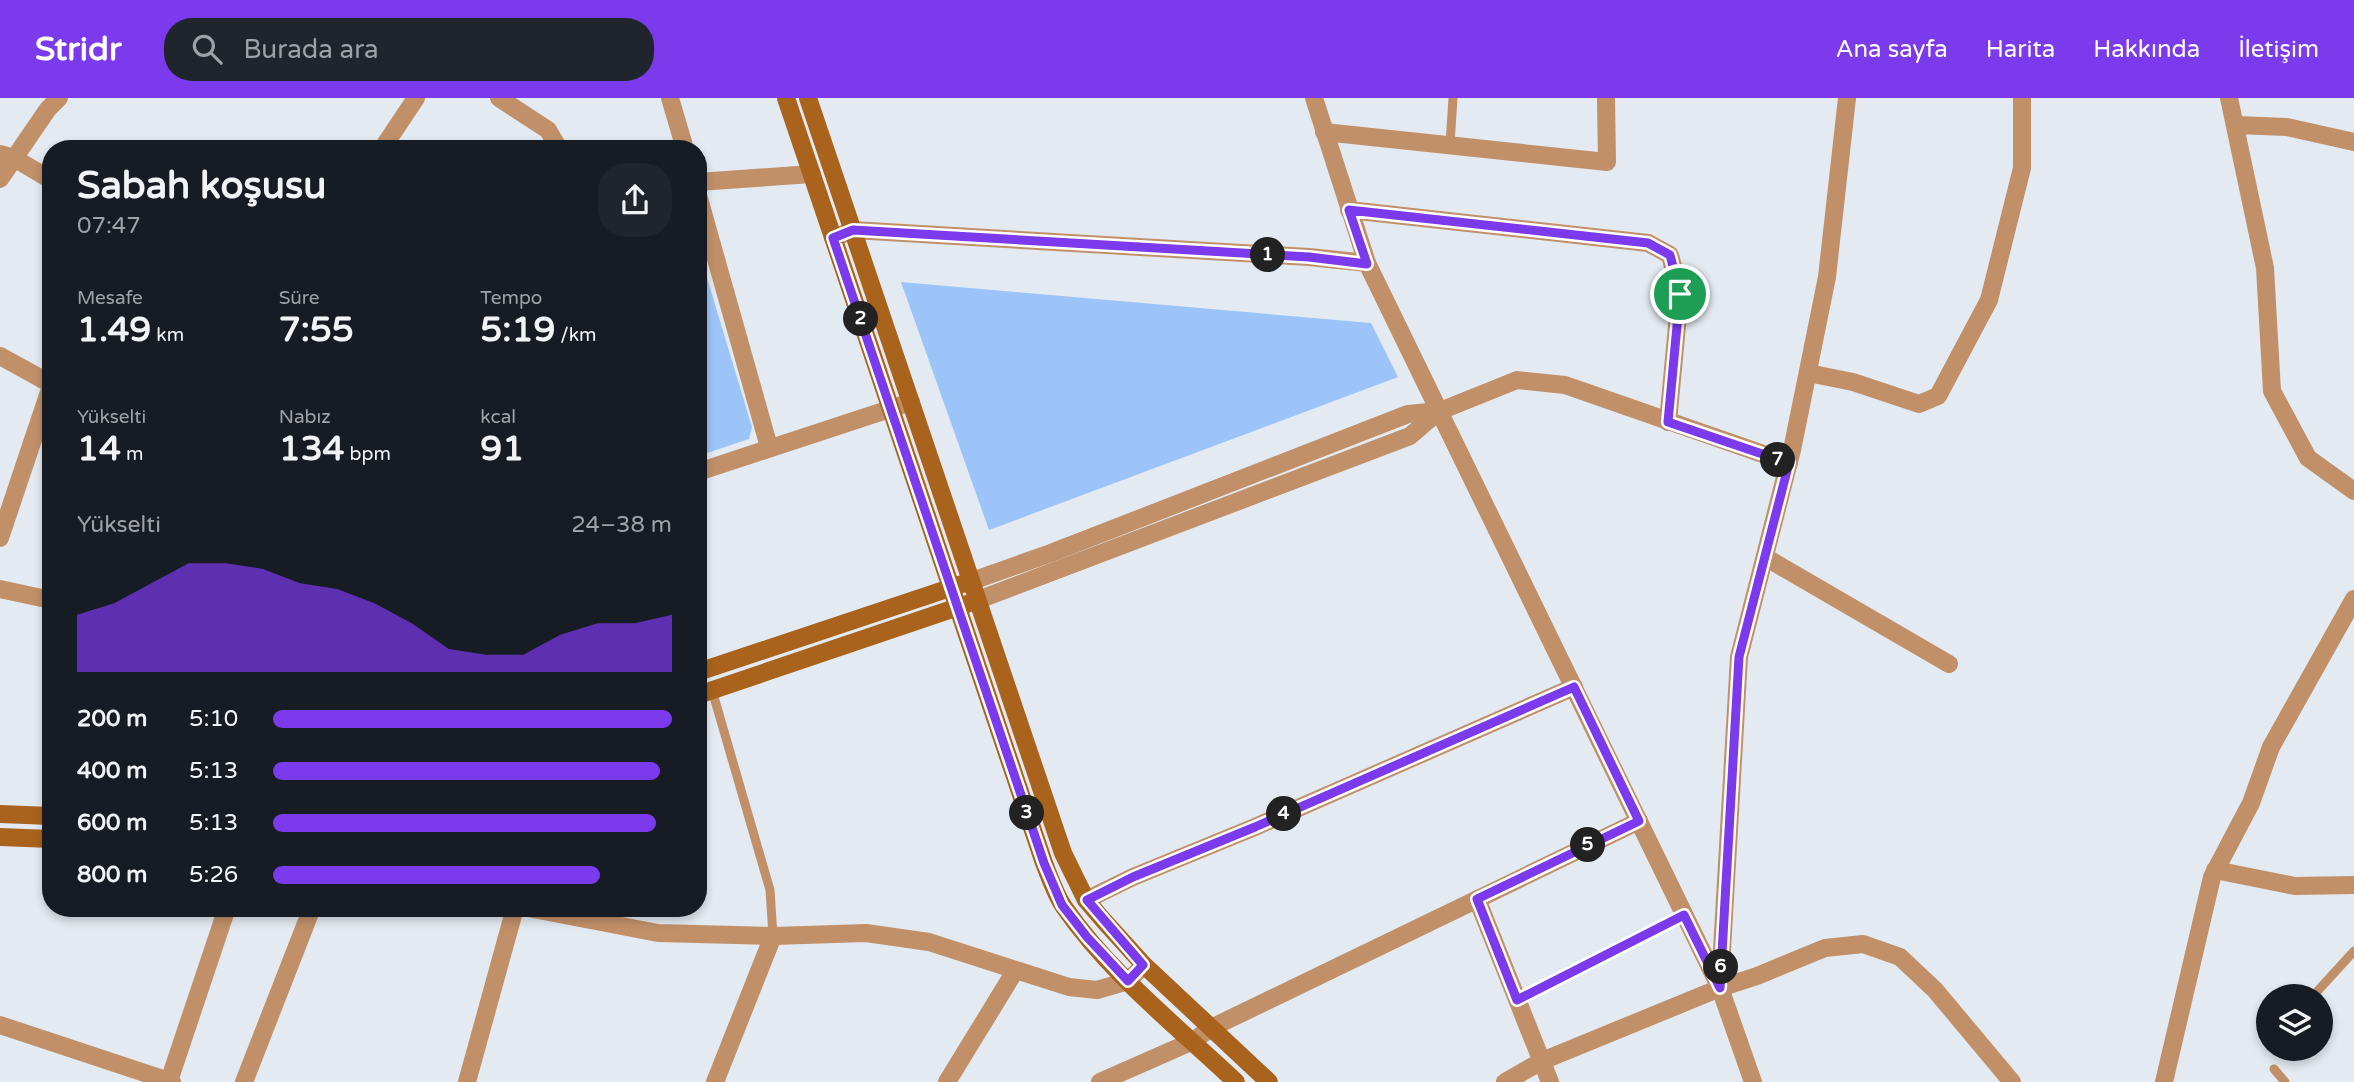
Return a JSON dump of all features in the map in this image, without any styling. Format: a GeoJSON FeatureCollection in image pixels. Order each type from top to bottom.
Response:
{"type":"FeatureCollection","features":[{"type":"Feature","properties":{"kind":"main road"},"geometry":{"type":"LineString","coordinates":[[786,98],[1044,863],[1062,905],[1087,937],[1128,981],[1236,1082]]}},
{"type":"Feature","properties":{"kind":"main road"},"geometry":{"type":"LineString","coordinates":[[808,98],[1063,853],[1087,900],[1143,965],[1269,1082]]}},
{"type":"Feature","properties":{"kind":"main road"},"geometry":{"type":"LineString","coordinates":[[707,669],[972,581]]}},
{"type":"Feature","properties":{"kind":"main road"},"geometry":{"type":"LineString","coordinates":[[707,691],[978,600]]}},
{"type":"Feature","properties":{"kind":"main road"},"geometry":{"type":"LineString","coordinates":[[0,814],[42,816]]}},
{"type":"Feature","properties":{"kind":"main road"},"geometry":{"type":"LineString","coordinates":[[0,837],[42,839]]}},
{"type":"Feature","properties":{"kind":"street"},"geometry":{"type":"LineString","coordinates":[[0,179],[7,156],[59,98]]}},
{"type":"Feature","properties":{"kind":"street"},"geometry":{"type":"LineString","coordinates":[[388,140],[416,98]]}},
{"type":"Feature","properties":{"kind":"street"},"geometry":{"type":"LineString","coordinates":[[499,98],[548,130],[554,140]]}},
{"type":"Feature","properties":{"kind":"street"},"geometry":{"type":"LineString","coordinates":[[670,98],[682,140]]}},
{"type":"Feature","properties":{"kind":"street"},"geometry":{"type":"LineString","coordinates":[[1314,98],[1367,264],[1720,988],[1754,1082]]}},
{"type":"Feature","properties":{"kind":"street"},"geometry":{"type":"LineString","coordinates":[[1324,131],[1608,162],[1606,98]]}},
{"type":"Feature","properties":{"kind":"street"},"geometry":{"type":"LineString","coordinates":[[1720,988],[1739,657],[1789,463],[1827,277],[1847,98]]}},
{"type":"Feature","properties":{"kind":"street"},"geometry":{"type":"LineString","coordinates":[[1808,373],[1853,382],[1919,404],[1938,396],[1989,300],[2022,168],[2022,98]]}},
{"type":"Feature","properties":{"kind":"street"},"geometry":{"type":"LineString","coordinates":[[2229,98],[2265,268],[2272,391],[2308,458],[2354,491]]}},
{"type":"Feature","properties":{"kind":"street"},"geometry":{"type":"LineString","coordinates":[[2236,125],[2287,127],[2354,142]]}},
{"type":"Feature","properties":{"kind":"street"},"geometry":{"type":"LineString","coordinates":[[7,156],[42,175]]}},
{"type":"Feature","properties":{"kind":"street"},"geometry":{"type":"LineString","coordinates":[[707,181],[812,174]]}},
{"type":"Feature","properties":{"kind":"street"},"geometry":{"type":"LineString","coordinates":[[1349,210],[1648,243],[1670,255],[1680,294],[1668,422]]}},
{"type":"Feature","properties":{"kind":"street"},"geometry":{"type":"LineString","coordinates":[[833,238],[853,230],[1309,257],[1367,264]]}},
{"type":"Feature","properties":{"kind":"street"},"geometry":{"type":"LineString","coordinates":[[707,232],[769,447]]}},
{"type":"Feature","properties":{"kind":"street"},"geometry":{"type":"LineString","coordinates":[[0,356],[42,380]]}},
{"type":"Feature","properties":{"kind":"street"},"geometry":{"type":"LineString","coordinates":[[972,581],[1051,553],[1408,414],[1440,411],[1517,380],[1565,385],[1789,463]]}},
{"type":"Feature","properties":{"kind":"street"},"geometry":{"type":"LineString","coordinates":[[707,469],[911,402]]}},
{"type":"Feature","properties":{"kind":"street"},"geometry":{"type":"LineString","coordinates":[[978,600],[1410,436],[1440,411]]}},
{"type":"Feature","properties":{"kind":"street"},"geometry":{"type":"LineString","coordinates":[[0,538],[42,412]]}},
{"type":"Feature","properties":{"kind":"street"},"geometry":{"type":"LineString","coordinates":[[1765,557],[1949,664]]}},
{"type":"Feature","properties":{"kind":"street"},"geometry":{"type":"LineString","coordinates":[[0,589],[42,598]]}},
{"type":"Feature","properties":{"kind":"street"},"geometry":{"type":"LineString","coordinates":[[2164,1082],[2212,877],[2251,803],[2272,747],[2354,599]]}},
{"type":"Feature","properties":{"kind":"street"},"geometry":{"type":"LineString","coordinates":[[1087,900],[1133,877],[1255,827],[1574,687]]}},
{"type":"Feature","properties":{"kind":"street"},"geometry":{"type":"LineString","coordinates":[[1100,1082],[1193,1041],[1211,1028],[1639,821]]}},
{"type":"Feature","properties":{"kind":"street"},"geometry":{"type":"LineString","coordinates":[[2215,870],[2295,886],[2354,885]]}},
{"type":"Feature","properties":{"kind":"street"},"geometry":{"type":"LineString","coordinates":[[1477,899],[1550,1082]]}},
{"type":"Feature","properties":{"kind":"street"},"geometry":{"type":"LineString","coordinates":[[0,1026],[170,1081],[224,917]]}},
{"type":"Feature","properties":{"kind":"street"},"geometry":{"type":"LineString","coordinates":[[244,1082],[308,917]]}},
{"type":"Feature","properties":{"kind":"street"},"geometry":{"type":"LineString","coordinates":[[467,1082],[513,917]]}},
{"type":"Feature","properties":{"kind":"street"},"geometry":{"type":"LineString","coordinates":[[575,917],[658,933],[773,936],[866,933],[929,942],[1014,971],[1069,986],[1097,990],[1128,981],[1143,965]]}},
{"type":"Feature","properties":{"kind":"street"},"geometry":{"type":"LineString","coordinates":[[715,1082],[773,936]]}},
{"type":"Feature","properties":{"kind":"street"},"geometry":{"type":"LineString","coordinates":[[1506,1082],[1542,1062],[1720,988],[1825,948],[1863,944],[1900,957],[1935,990],[2012,1082]]}},
{"type":"Feature","properties":{"kind":"street"},"geometry":{"type":"LineString","coordinates":[[947,1082],[1014,971]]}},
{"type":"Feature","properties":{"kind":"lane"},"geometry":{"type":"LineString","coordinates":[[1450,145],[1453,98]]}},
{"type":"Feature","properties":{"kind":"lane"},"geometry":{"type":"LineString","coordinates":[[707,698],[770,890],[773,936]]}},
{"type":"Feature","properties":{"kind":"lane"},"geometry":{"type":"LineString","coordinates":[[1517,1000],[1684,915]]}},
{"type":"Feature","properties":{"kind":"lane"},"geometry":{"type":"LineString","coordinates":[[2324,984],[2354,951]]}},
{"type":"Feature","properties":{"kind":"lane"},"geometry":{"type":"LineString","coordinates":[[2274,1069],[2285,1082]]}},
{"type":"Feature","properties":{"kind":"shaded area"},"geometry":{"type":"Polygon","coordinates":[[[707,278],[752,427],[749,439],[707,453],[707,278]]]}},
{"type":"Feature","properties":{"kind":"shaded area"},"geometry":{"type":"Polygon","coordinates":[[[901,282],[1371,323],[1398,377],[989,530],[901,282]]]}},
{"type":"Feature","properties":{"kind":"route"},"geometry":{"type":"LineString","coordinates":[[1349,210],[1648,243],[1670,255],[1680,294],[1668,422],[1789,463],[1739,657],[1720,988],[1684,915],[1517,1000],[1477,899],[1639,821],[1574,687],[1255,827],[1133,877],[1087,900],[1143,965],[1128,981],[1087,937],[1062,905],[1044,863],[833,238],[853,230],[1309,257],[1367,264],[1349,210]]}}]}
